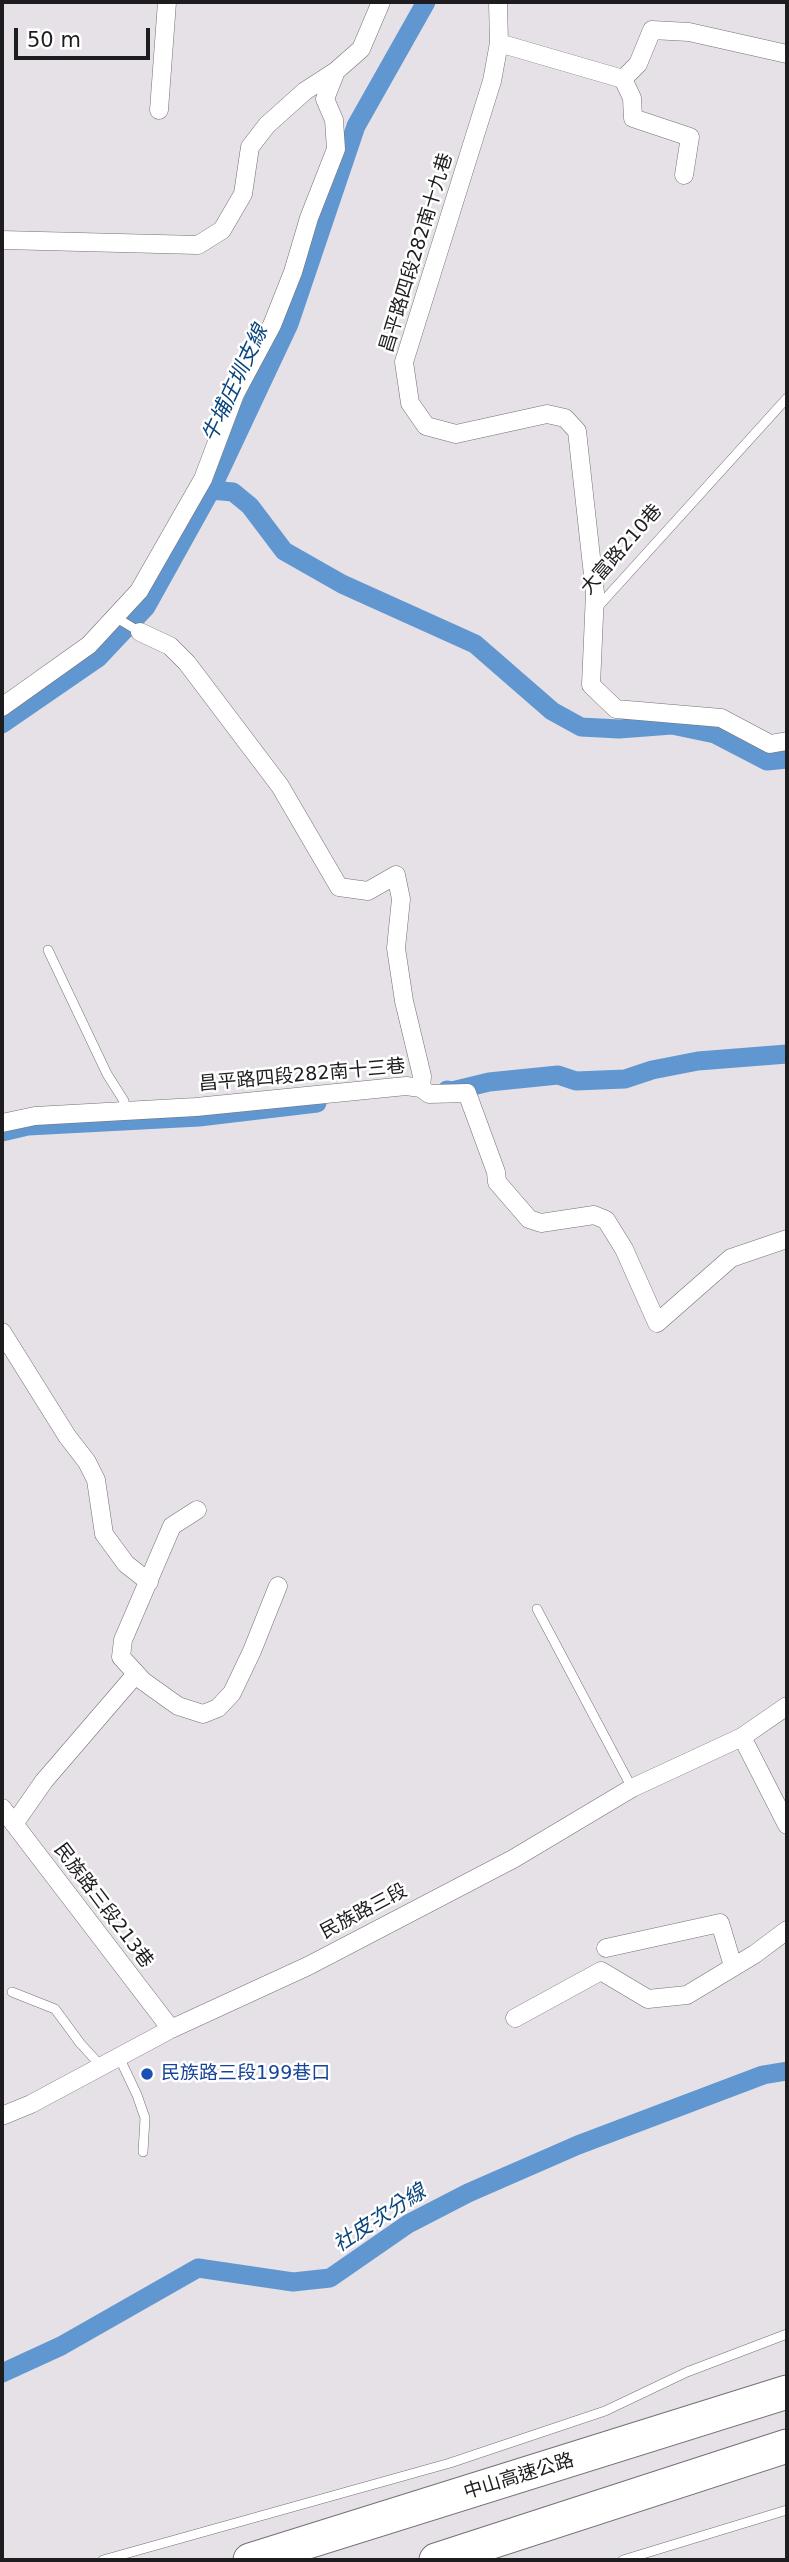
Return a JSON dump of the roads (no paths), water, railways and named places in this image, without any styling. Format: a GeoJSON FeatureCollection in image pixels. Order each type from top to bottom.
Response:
{"type":"FeatureCollection","features":[{"type":"Feature","properties":{"kind":"highway","name":"中山高速公路"},"geometry":{"type":"LineString","coordinates":[[250,2560],[787,2392]]}},
{"type":"Feature","properties":{"kind":"highway"},"geometry":{"type":"LineString","coordinates":[[436,2560],[787,2446]]}},
{"type":"Feature","properties":{"kind":"street"},"geometry":{"type":"LineString","coordinates":[[159,110],[167,2]]}},
{"type":"Feature","properties":{"kind":"street"},"geometry":{"type":"LineString","coordinates":[[364,2],[370,2]]}},
{"type":"Feature","properties":{"kind":"street"},"geometry":{"type":"LineString","coordinates":[[2,240],[198,245],[222,230],[243,194],[250,147],[267,125],[305,91],[336,71],[361,49],[381,2]]}},
{"type":"Feature","properties":{"kind":"street","name":"昌平路四段282南十九巷"},"geometry":{"type":"LineString","coordinates":[[498,2],[499,43],[492,81],[404,362],[410,403],[426,426],[443,432],[456,434],[547,414],[565,418],[577,431],[595,610]]}},
{"type":"Feature","properties":{"kind":"street"},"geometry":{"type":"LineString","coordinates":[[623,79],[638,64],[652,30],[689,32],[787,54]]}},
{"type":"Feature","properties":{"kind":"street"},"geometry":{"type":"LineString","coordinates":[[499,43],[623,79],[632,97],[633,118],[691,137],[684,175]]}},
{"type":"Feature","properties":{"kind":"street"},"geometry":{"type":"LineString","coordinates":[[2,707],[120,620],[203,480],[235,394],[272,325],[336,149],[334,120],[325,99],[336,71]]}},
{"type":"Feature","properties":{"kind":"street","name":"大富路210巷"},"geometry":{"type":"LineString","coordinates":[[595,610],[591,685],[616,709],[721,719],[770,744],[787,741]]}},
{"type":"Feature","properties":{"kind":"street","name":"昌平路四段282南十三巷"},"geometry":{"type":"LineString","coordinates":[[2,1123],[35,1116],[196,1107],[406,1086],[421,1088],[422,1076],[404,1001],[396,948],[401,899],[396,874],[368,891],[339,887],[280,786],[187,663],[170,646],[140,632]]}},
{"type":"Feature","properties":{"kind":"street"},"geometry":{"type":"LineString","coordinates":[[421,1088],[429,1094],[467,1093],[497,1182],[529,1219],[541,1223],[594,1215],[606,1220],[624,1250],[657,1324],[731,1258],[787,1239]]}},
{"type":"Feature","properties":{"kind":"street"},"geometry":{"type":"LineString","coordinates":[[2,1332],[67,1436],[87,1462],[96,1480],[104,1534],[125,1564],[149,1582]]}},
{"type":"Feature","properties":{"kind":"street"},"geometry":{"type":"LineString","coordinates":[[197,1510],[172,1526],[123,1640],[121,1657],[136,1674],[178,1706],[203,1714],[218,1708],[232,1693],[278,1586]]}},
{"type":"Feature","properties":{"kind":"street"},"geometry":{"type":"LineString","coordinates":[[14,1824],[44,1781],[136,1674]]}},
{"type":"Feature","properties":{"kind":"street","name":"民族路三段"},"geometry":{"type":"LineString","coordinates":[[2,2116],[31,2104],[171,2029],[308,1966],[513,1859],[632,1788],[742,1737],[787,1706]]}},
{"type":"Feature","properties":{"kind":"street"},"geometry":{"type":"LineString","coordinates":[[742,1737],[787,1825]]}},
{"type":"Feature","properties":{"kind":"street","name":"民族路三段213巷"},"geometry":{"type":"LineString","coordinates":[[2,1808],[171,2029]]}},
{"type":"Feature","properties":{"kind":"street"},"geometry":{"type":"LineString","coordinates":[[606,1948],[720,1923],[733,1966]]}},
{"type":"Feature","properties":{"kind":"street"},"geometry":{"type":"LineString","coordinates":[[514,2018],[601,1971],[648,1998],[687,1995],[787,1930]]}},
{"type":"Feature","properties":{"kind":"lane","name":"大富路210巷"},"geometry":{"type":"LineString","coordinates":[[595,610],[787,398]]}},
{"type":"Feature","properties":{"kind":"lane"},"geometry":{"type":"LineString","coordinates":[[120,620],[140,632]]}},
{"type":"Feature","properties":{"kind":"lane"},"geometry":{"type":"LineString","coordinates":[[48,950],[107,1074],[124,1101],[125,1111]]}},
{"type":"Feature","properties":{"kind":"lane"},"geometry":{"type":"LineString","coordinates":[[537,1609],[632,1788]]}},
{"type":"Feature","properties":{"kind":"lane"},"geometry":{"type":"LineString","coordinates":[[12,1992],[55,2009],[101,2066]]}},
{"type":"Feature","properties":{"kind":"lane"},"geometry":{"type":"LineString","coordinates":[[118,2057],[145,2118],[143,2152]]}},
{"type":"Feature","properties":{"kind":"lane"},"geometry":{"type":"LineString","coordinates":[[103,2560],[450,2463],[605,2411],[687,2372],[787,2334]]}},
{"type":"Feature","properties":{"kind":"lane"},"geometry":{"type":"LineString","coordinates":[[623,2560],[787,2510]]}},
{"type":"Feature","properties":{"kind":"waterway","name":"牛埔庄圳支線"},"geometry":{"type":"LineString","coordinates":[[2,724],[98,658],[146,607],[211,490],[289,324],[356,126],[426,2]]}},
{"type":"Feature","properties":{"kind":"waterway"},"geometry":{"type":"LineString","coordinates":[[211,490],[233,492],[250,506],[284,551],[342,584],[475,644],[552,711],[581,727],[619,729],[672,725],[715,734],[767,761],[787,759]]}},
{"type":"Feature","properties":{"kind":"waterway"},"geometry":{"type":"LineString","coordinates":[[447,1090],[489,1082],[558,1075],[576,1081],[625,1079],[652,1070],[698,1061],[787,1054]]}},
{"type":"Feature","properties":{"kind":"waterway"},"geometry":{"type":"LineString","coordinates":[[2,1132],[28,1126],[199,1117],[317,1103]]}},
{"type":"Feature","properties":{"kind":"waterway","name":"社皮次分線"},"geometry":{"type":"LineString","coordinates":[[2,2373],[61,2346],[198,2268],[293,2282],[330,2278],[408,2224],[468,2193],[578,2145],[763,2075],[787,2071]]}},
{"type":"Feature","properties":{"kind":"place","name":"民族路三段199巷口"},"geometry":{"type":"Point","coordinates":[147,2074]}}]}
